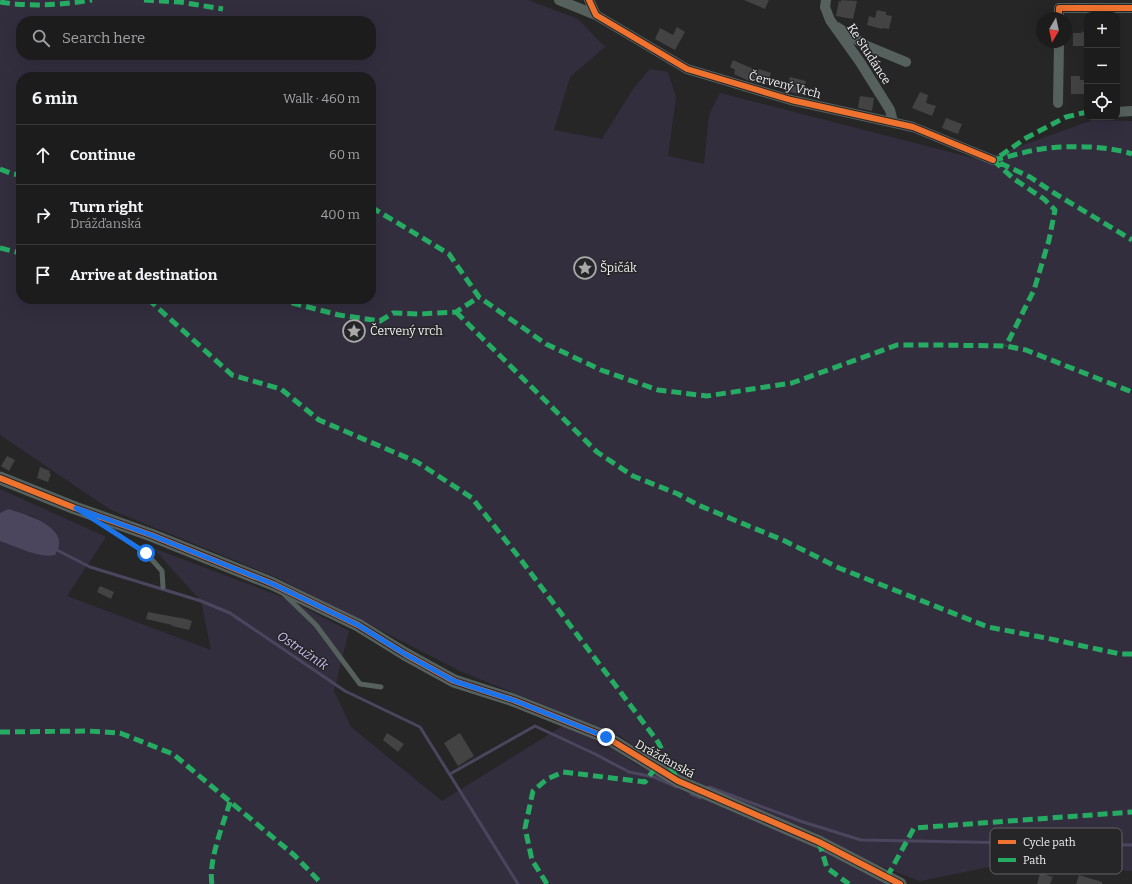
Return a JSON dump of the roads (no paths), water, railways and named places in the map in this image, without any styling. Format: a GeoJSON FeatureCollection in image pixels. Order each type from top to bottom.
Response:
{"type":"FeatureCollection","features":[{"type":"Feature","properties":{"kind":"street","name":"Červený Vrch"},"geometry":{"type":"LineString","coordinates":[[559,0],[596,15],[686,68],[791,100],[913,127],[993,160]]}},
{"type":"Feature","properties":{"kind":"street"},"geometry":{"type":"LineString","coordinates":[[589,0],[596,15]]}},
{"type":"Feature","properties":{"kind":"street","name":"Ke Studánce"},"geometry":{"type":"LineString","coordinates":[[826,0],[825,7],[830,20],[860,62],[890,110],[893,122]]}},
{"type":"Feature","properties":{"kind":"street"},"geometry":{"type":"LineString","coordinates":[[1072,12],[1132,8]]}},
{"type":"Feature","properties":{"kind":"street"},"geometry":{"type":"LineString","coordinates":[[834,25],[866,45],[906,62]]}},
{"type":"Feature","properties":{"kind":"street"},"geometry":{"type":"LineString","coordinates":[[1058,103],[1059,48]]}},
{"type":"Feature","properties":{"kind":"street"},"geometry":{"type":"LineString","coordinates":[[1120,112],[1132,112]]}},
{"type":"Feature","properties":{"kind":"street","name":"Drážďanská"},"geometry":{"type":"LineString","coordinates":[[0,478],[76,508],[151,535],[273,584],[358,625],[405,654],[454,681],[513,700],[606,737],[678,781],[819,842],[900,884]]}},
{"type":"Feature","properties":{"kind":"lane"},"geometry":{"type":"LineString","coordinates":[[76,508],[146,553],[162,571],[163,587]]}},
{"type":"Feature","properties":{"kind":"lane"},"geometry":{"type":"LineString","coordinates":[[273,584],[316,625],[360,684],[381,687]]}},
{"type":"Feature","properties":{"kind":"waterway","name":"Ostružník"},"geometry":{"type":"LineString","coordinates":[[55,549],[90,567],[201,601],[230,613],[345,691],[420,727],[518,884]]}},
{"type":"Feature","properties":{"kind":"waterway"},"geometry":{"type":"LineString","coordinates":[[450,774],[535,726],[595,754],[629,772],[654,777],[677,787]]}},
{"type":"Feature","properties":{"kind":"waterway"},"geometry":{"type":"LineString","coordinates":[[706,790],[709,787],[803,822],[861,840],[990,842]]}},
{"type":"Feature","properties":{"kind":"waterway"},"geometry":{"type":"LineString","coordinates":[[691,794],[700,798],[701,795]]}},
{"type":"Feature","properties":{"kind":"waterway"},"geometry":{"type":"LineString","coordinates":[[1122,845],[1132,845]]}},
{"type":"Feature","properties":{"kind":"place","name":"Špičák"},"geometry":{"type":"Point","coordinates":[585,268]}},
{"type":"Feature","properties":{"kind":"place","name":"Červený vrch"},"geometry":{"type":"Point","coordinates":[354,331]}}]}
